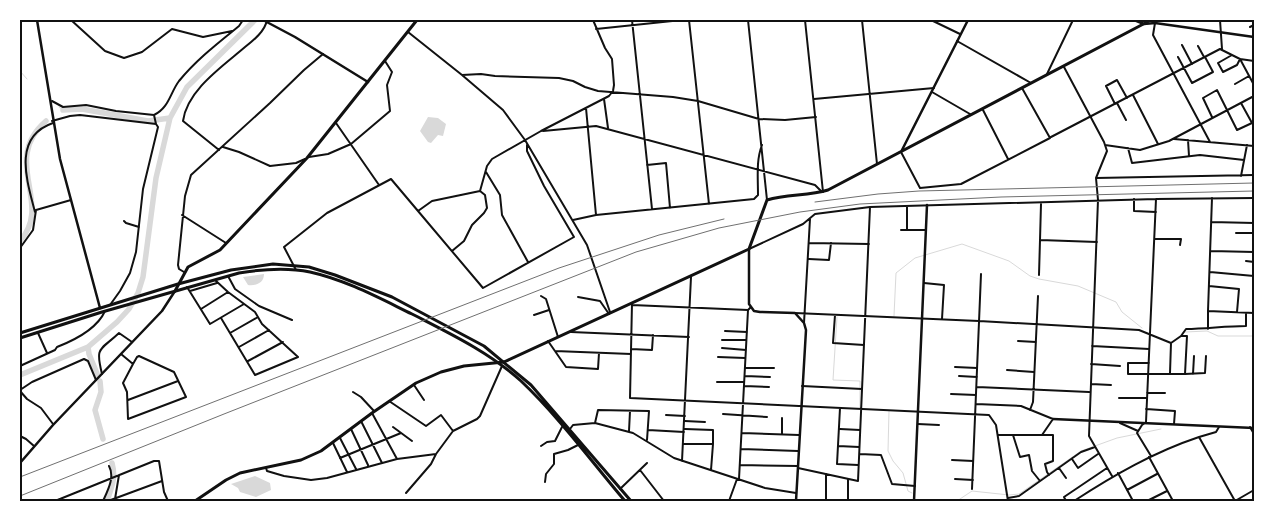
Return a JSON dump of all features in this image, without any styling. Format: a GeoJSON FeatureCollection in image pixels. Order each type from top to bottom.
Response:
{"type":"FeatureCollection","features":[{"type":"Feature","properties":{"kind":"main road"},"geometry":{"type":"LineString","coordinates":[[175,291],[184,272],[193,263],[214,254],[226,243],[307,158],[418,20]]}},
{"type":"Feature","properties":{"kind":"main road"},"geometry":{"type":"LineString","coordinates":[[195,501],[240,473],[301,460],[322,452],[389,401],[414,385],[441,372],[464,366],[504,362],[749,249],[767,200],[823,192],[983,110],[1144,24],[1153,22]]}},
{"type":"Feature","properties":{"kind":"main road"},"geometry":{"type":"LineString","coordinates":[[20,333],[178,284],[254,266],[294,265],[309,267],[392,297],[463,337],[520,381],[625,501]]}},
{"type":"Feature","properties":{"kind":"main road"},"geometry":{"type":"LineString","coordinates":[[20,338],[105,311],[228,276],[262,269],[310,272],[373,294],[484,346],[531,385],[630,501]]}},
{"type":"Feature","properties":{"kind":"street"},"geometry":{"type":"LineString","coordinates":[[20,366],[85,332],[98,321],[105,311],[100,307],[60,159],[37,20]]}},
{"type":"Feature","properties":{"kind":"street"},"geometry":{"type":"LineString","coordinates":[[71,20],[104,51],[124,58],[142,52],[172,29],[203,37],[233,31]]}},
{"type":"Feature","properties":{"kind":"street"},"geometry":{"type":"LineString","coordinates":[[49,100],[63,107],[86,105],[116,111],[154,115],[166,108],[173,90],[187,71],[243,20]]}},
{"type":"Feature","properties":{"kind":"street"},"geometry":{"type":"LineString","coordinates":[[480,191],[487,166],[492,159],[541,131],[604,99],[611,93],[614,85],[612,59],[593,20]]}},
{"type":"Feature","properties":{"kind":"street"},"geometry":{"type":"LineString","coordinates":[[632,20],[652,210]]}},
{"type":"Feature","properties":{"kind":"street"},"geometry":{"type":"LineString","coordinates":[[596,29],[682,20]]}},
{"type":"Feature","properties":{"kind":"street"},"geometry":{"type":"LineString","coordinates":[[689,20],[709,204]]}},
{"type":"Feature","properties":{"kind":"street"},"geometry":{"type":"LineString","coordinates":[[748,20],[767,200]]}},
{"type":"Feature","properties":{"kind":"street"},"geometry":{"type":"LineString","coordinates":[[805,20],[823,192]]}},
{"type":"Feature","properties":{"kind":"street"},"geometry":{"type":"LineString","coordinates":[[862,20],[876,164]]}},
{"type":"Feature","properties":{"kind":"street"},"geometry":{"type":"LineString","coordinates":[[931,20],[960,34]]}},
{"type":"Feature","properties":{"kind":"street"},"geometry":{"type":"LineString","coordinates":[[968,20],[901,152],[920,188],[960,184],[1222,49]]}},
{"type":"Feature","properties":{"kind":"street"},"geometry":{"type":"LineString","coordinates":[[1046,76],[1074,20]]}},
{"type":"Feature","properties":{"kind":"street"},"geometry":{"type":"LineString","coordinates":[[1134,20],[1144,24]]}},
{"type":"Feature","properties":{"kind":"street"},"geometry":{"type":"LineString","coordinates":[[1220,20],[1219,32],[1222,49],[1240,59],[1254,61]]}},
{"type":"Feature","properties":{"kind":"street"},"geometry":{"type":"LineString","coordinates":[[219,150],[183,121],[184,114],[201,86],[254,40],[265,26],[266,21],[368,82]]}},
{"type":"Feature","properties":{"kind":"street"},"geometry":{"type":"LineString","coordinates":[[1210,142],[1153,35],[1153,22],[1254,37]]}},
{"type":"Feature","properties":{"kind":"street"},"geometry":{"type":"LineString","coordinates":[[1250,27],[1254,26]]}},
{"type":"Feature","properties":{"kind":"street"},"geometry":{"type":"LineString","coordinates":[[408,32],[503,110],[528,144],[587,245],[610,313]]}},
{"type":"Feature","properties":{"kind":"street"},"geometry":{"type":"LineString","coordinates":[[957,41],[1032,83]]}},
{"type":"Feature","properties":{"kind":"street"},"geometry":{"type":"LineString","coordinates":[[1182,44],[1192,64]]}},
{"type":"Feature","properties":{"kind":"street"},"geometry":{"type":"LineString","coordinates":[[1178,57],[1192,83],[1213,72],[1198,46]]}},
{"type":"Feature","properties":{"kind":"street"},"geometry":{"type":"LineString","coordinates":[[184,272],[178,269],[178,265],[182,215],[191,175],[323,54]]}},
{"type":"Feature","properties":{"kind":"street"},"geometry":{"type":"LineString","coordinates":[[1232,55],[1218,63],[1223,72],[1237,65],[1240,59]]}},
{"type":"Feature","properties":{"kind":"street"},"geometry":{"type":"LineString","coordinates":[[222,146],[270,166],[296,163],[307,158],[328,154],[351,144],[390,111],[387,85],[392,72],[387,58]]}},
{"type":"Feature","properties":{"kind":"street"},"geometry":{"type":"LineString","coordinates":[[1240,59],[1254,85]]}},
{"type":"Feature","properties":{"kind":"street"},"geometry":{"type":"LineString","coordinates":[[1064,67],[1092,116],[1106,151],[1096,178],[1098,200],[1097,242],[1089,436],[1112,476]]}},
{"type":"Feature","properties":{"kind":"street"},"geometry":{"type":"LineString","coordinates":[[462,75],[481,74],[560,78],[598,91],[698,101],[759,119],[785,120],[816,117]]}},
{"type":"Feature","properties":{"kind":"street"},"geometry":{"type":"LineString","coordinates":[[1235,84],[1249,76]]}},
{"type":"Feature","properties":{"kind":"street"},"geometry":{"type":"LineString","coordinates":[[1126,120],[1106,86],[1117,80],[1127,98]]}},
{"type":"Feature","properties":{"kind":"street"},"geometry":{"type":"LineString","coordinates":[[814,99],[934,88]]}},
{"type":"Feature","properties":{"kind":"street"},"geometry":{"type":"LineString","coordinates":[[1022,88],[1050,138]]}},
{"type":"Feature","properties":{"kind":"street"},"geometry":{"type":"LineString","coordinates":[[1212,117],[1203,98],[1217,90],[1237,130],[1252,123],[1241,103]]}},
{"type":"Feature","properties":{"kind":"street"},"geometry":{"type":"LineString","coordinates":[[932,92],[972,115]]}},
{"type":"Feature","properties":{"kind":"street"},"geometry":{"type":"LineString","coordinates":[[1133,95],[1158,144]]}},
{"type":"Feature","properties":{"kind":"street"},"geometry":{"type":"LineString","coordinates":[[1105,145],[1140,150],[1173,139],[1254,96]]}},
{"type":"Feature","properties":{"kind":"street"},"geometry":{"type":"LineString","coordinates":[[604,99],[608,129]]}},
{"type":"Feature","properties":{"kind":"street"},"geometry":{"type":"LineString","coordinates":[[586,108],[596,215]]}},
{"type":"Feature","properties":{"kind":"street"},"geometry":{"type":"LineString","coordinates":[[983,110],[1008,159]]}},
{"type":"Feature","properties":{"kind":"street"},"geometry":{"type":"LineString","coordinates":[[20,248],[33,230],[35,212],[25,164],[26,155],[30,141],[41,129],[53,122],[70,116],[80,115],[156,124]]}},
{"type":"Feature","properties":{"kind":"street"},"geometry":{"type":"LineString","coordinates":[[111,304],[130,273],[136,252],[143,189],[158,127],[154,115]]}},
{"type":"Feature","properties":{"kind":"street"},"geometry":{"type":"LineString","coordinates":[[336,123],[379,185]]}},
{"type":"Feature","properties":{"kind":"street"},"geometry":{"type":"LineString","coordinates":[[541,131],[588,126],[608,129],[764,173],[815,185],[823,192]]}},
{"type":"Feature","properties":{"kind":"street"},"geometry":{"type":"LineString","coordinates":[[1173,139],[1254,146]]}},
{"type":"Feature","properties":{"kind":"street"},"geometry":{"type":"LineString","coordinates":[[1188,140],[1189,156]]}},
{"type":"Feature","properties":{"kind":"street"},"geometry":{"type":"LineString","coordinates":[[296,270],[284,247],[327,214],[391,179],[483,288],[574,237],[544,186],[527,151],[528,144]]}},
{"type":"Feature","properties":{"kind":"street"},"geometry":{"type":"LineString","coordinates":[[572,220],[596,215],[757,198],[759,151],[762,145]]}},
{"type":"Feature","properties":{"kind":"street"},"geometry":{"type":"LineString","coordinates":[[1241,176],[1247,145]]}},
{"type":"Feature","properties":{"kind":"street"},"geometry":{"type":"LineString","coordinates":[[1128,147],[1132,163],[1200,155],[1244,160]]}},
{"type":"Feature","properties":{"kind":"street"},"geometry":{"type":"LineString","coordinates":[[647,165],[666,163],[670,208]]}},
{"type":"Feature","properties":{"kind":"street"},"geometry":{"type":"LineString","coordinates":[[486,172],[500,194],[502,215],[528,262]]}},
{"type":"Feature","properties":{"kind":"street"},"geometry":{"type":"LineString","coordinates":[[1096,178],[1254,176]]}},
{"type":"Feature","properties":{"kind":"street"},"geometry":{"type":"LineString","coordinates":[[418,211],[432,201],[480,191]]}},
{"type":"Feature","properties":{"kind":"street"},"geometry":{"type":"LineString","coordinates":[[452,251],[464,242],[472,225],[487,208],[485,195],[480,191]]}},
{"type":"Feature","properties":{"kind":"street"},"geometry":{"type":"LineString","coordinates":[[1208,328],[1212,198]]}},
{"type":"Feature","properties":{"kind":"street"},"geometry":{"type":"LineString","coordinates":[[1171,343],[1139,330],[1093,326],[760,312],[754,310],[749,304],[749,249],[803,224],[815,214],[870,207],[1134,199],[1254,198]]}},
{"type":"Feature","properties":{"kind":"street"},"geometry":{"type":"LineString","coordinates":[[1134,199],[1134,211],[1156,212]]}},
{"type":"Feature","properties":{"kind":"street"},"geometry":{"type":"LineString","coordinates":[[1138,431],[1146,422],[1156,199]]}},
{"type":"Feature","properties":{"kind":"street"},"geometry":{"type":"LineString","coordinates":[[35,212],[37,209],[70,200]]}},
{"type":"Feature","properties":{"kind":"street"},"geometry":{"type":"LineString","coordinates":[[1039,275],[1042,203]]}},
{"type":"Feature","properties":{"kind":"street"},"geometry":{"type":"LineString","coordinates":[[914,501],[928,205]]}},
{"type":"Feature","properties":{"kind":"street"},"geometry":{"type":"LineString","coordinates":[[906,230],[907,206]]}},
{"type":"Feature","properties":{"kind":"street"},"geometry":{"type":"LineString","coordinates":[[740,465],[798,467],[858,481],[870,207]]}},
{"type":"Feature","properties":{"kind":"street"},"geometry":{"type":"LineString","coordinates":[[1236,233],[1254,234],[1254,210]]}},
{"type":"Feature","properties":{"kind":"street"},"geometry":{"type":"LineString","coordinates":[[182,215],[226,243]]}},
{"type":"Feature","properties":{"kind":"street"},"geometry":{"type":"LineString","coordinates":[[796,501],[806,330],[804,323],[810,219]]}},
{"type":"Feature","properties":{"kind":"street"},"geometry":{"type":"LineString","coordinates":[[124,221],[139,227]]}},
{"type":"Feature","properties":{"kind":"street"},"geometry":{"type":"LineString","coordinates":[[1211,222],[1254,223]]}},
{"type":"Feature","properties":{"kind":"street"},"geometry":{"type":"LineString","coordinates":[[901,230],[926,230]]}},
{"type":"Feature","properties":{"kind":"street"},"geometry":{"type":"LineString","coordinates":[[1155,238],[1181,239],[1180,245]]}},
{"type":"Feature","properties":{"kind":"street"},"geometry":{"type":"LineString","coordinates":[[1040,240],[1097,242]]}},
{"type":"Feature","properties":{"kind":"street"},"geometry":{"type":"LineString","coordinates":[[809,243],[869,244]]}},
{"type":"Feature","properties":{"kind":"street"},"geometry":{"type":"LineString","coordinates":[[808,259],[830,260],[831,243]]}},
{"type":"Feature","properties":{"kind":"street"},"geometry":{"type":"LineString","coordinates":[[1210,251],[1254,252]]}},
{"type":"Feature","properties":{"kind":"street"},"geometry":{"type":"LineString","coordinates":[[1246,262],[1254,262]]}},
{"type":"Feature","properties":{"kind":"street"},"geometry":{"type":"LineString","coordinates":[[1210,272],[1254,276]]}},
{"type":"Feature","properties":{"kind":"street"},"geometry":{"type":"LineString","coordinates":[[972,489],[981,274]]}},
{"type":"Feature","properties":{"kind":"street"},"geometry":{"type":"LineString","coordinates":[[228,276],[235,289],[259,306],[292,320]]}},
{"type":"Feature","properties":{"kind":"street"},"geometry":{"type":"LineString","coordinates":[[682,461],[686,416],[691,277]]}},
{"type":"Feature","properties":{"kind":"street"},"geometry":{"type":"LineString","coordinates":[[215,279],[217,283],[255,312],[262,324],[298,357],[255,375],[221,318]]}},
{"type":"Feature","properties":{"kind":"street"},"geometry":{"type":"LineString","coordinates":[[190,292],[217,283]]}},
{"type":"Feature","properties":{"kind":"street"},"geometry":{"type":"LineString","coordinates":[[924,283],[944,285],[942,319]]}},
{"type":"Feature","properties":{"kind":"street"},"geometry":{"type":"LineString","coordinates":[[1209,286],[1239,288],[1237,312]]}},
{"type":"Feature","properties":{"kind":"street"},"geometry":{"type":"LineString","coordinates":[[187,287],[210,324],[244,304]]}},
{"type":"Feature","properties":{"kind":"street"},"geometry":{"type":"LineString","coordinates":[[20,462],[162,310],[175,291]]}},
{"type":"Feature","properties":{"kind":"street"},"geometry":{"type":"LineString","coordinates":[[201,309],[228,292]]}},
{"type":"Feature","properties":{"kind":"street"},"geometry":{"type":"LineString","coordinates":[[541,296],[546,299],[558,337]]}},
{"type":"Feature","properties":{"kind":"street"},"geometry":{"type":"LineString","coordinates":[[1030,410],[1033,402],[1038,296]]}},
{"type":"Feature","properties":{"kind":"street"},"geometry":{"type":"LineString","coordinates":[[578,297],[600,301],[610,313]]}},
{"type":"Feature","properties":{"kind":"street"},"geometry":{"type":"LineString","coordinates":[[752,307],[748,310],[632,304],[630,398],[989,415],[996,425],[1008,499],[1020,496],[1081,452],[1095,447]]}},
{"type":"Feature","properties":{"kind":"street"},"geometry":{"type":"LineString","coordinates":[[534,315],[549,310]]}},
{"type":"Feature","properties":{"kind":"street"},"geometry":{"type":"LineString","coordinates":[[729,501],[738,479],[740,465],[748,310]]}},
{"type":"Feature","properties":{"kind":"street"},"geometry":{"type":"LineString","coordinates":[[1208,311],[1254,313]]}},
{"type":"Feature","properties":{"kind":"street"},"geometry":{"type":"LineString","coordinates":[[795,313],[804,323]]}},
{"type":"Feature","properties":{"kind":"street"},"geometry":{"type":"LineString","coordinates":[[1171,343],[1181,336],[1186,329],[1246,326],[1246,313]]}},
{"type":"Feature","properties":{"kind":"street"},"geometry":{"type":"LineString","coordinates":[[835,314],[833,343],[864,345]]}},
{"type":"Feature","properties":{"kind":"street"},"geometry":{"type":"LineString","coordinates":[[230,333],[258,317]]}},
{"type":"Feature","properties":{"kind":"street"},"geometry":{"type":"LineString","coordinates":[[238,347],[269,330]]}},
{"type":"Feature","properties":{"kind":"street"},"geometry":{"type":"LineString","coordinates":[[724,331],[747,332]]}},
{"type":"Feature","properties":{"kind":"street"},"geometry":{"type":"LineString","coordinates":[[38,332],[47,353]]}},
{"type":"Feature","properties":{"kind":"street"},"geometry":{"type":"LineString","coordinates":[[569,332],[689,337]]}},
{"type":"Feature","properties":{"kind":"street"},"geometry":{"type":"LineString","coordinates":[[102,374],[98,357],[101,348],[119,333],[132,342]]}},
{"type":"Feature","properties":{"kind":"street"},"geometry":{"type":"LineString","coordinates":[[631,349],[652,350],[653,335]]}},
{"type":"Feature","properties":{"kind":"street"},"geometry":{"type":"LineString","coordinates":[[1181,336],[1187,336],[1185,374]]}},
{"type":"Feature","properties":{"kind":"street"},"geometry":{"type":"LineString","coordinates":[[722,340],[746,340]]}},
{"type":"Feature","properties":{"kind":"street"},"geometry":{"type":"LineString","coordinates":[[548,341],[566,367],[598,369],[599,353]]}},
{"type":"Feature","properties":{"kind":"street"},"geometry":{"type":"LineString","coordinates":[[247,362],[283,342]]}},
{"type":"Feature","properties":{"kind":"street"},"geometry":{"type":"LineString","coordinates":[[1018,342],[1036,342]]}},
{"type":"Feature","properties":{"kind":"street"},"geometry":{"type":"LineString","coordinates":[[1170,374],[1171,343]]}},
{"type":"Feature","properties":{"kind":"street"},"geometry":{"type":"LineString","coordinates":[[1092,346],[1149,349]]}},
{"type":"Feature","properties":{"kind":"street"},"geometry":{"type":"LineString","coordinates":[[722,348],[746,350]]}},
{"type":"Feature","properties":{"kind":"street"},"geometry":{"type":"LineString","coordinates":[[555,351],[631,354]]}},
{"type":"Feature","properties":{"kind":"street"},"geometry":{"type":"LineString","coordinates":[[121,354],[133,364]]}},
{"type":"Feature","properties":{"kind":"street"},"geometry":{"type":"LineString","coordinates":[[139,356],[174,372],[186,397],[128,419],[128,400],[123,383],[133,364],[136,357],[139,356]]}},
{"type":"Feature","properties":{"kind":"street"},"geometry":{"type":"LineString","coordinates":[[1193,374],[1194,356]]}},
{"type":"Feature","properties":{"kind":"street"},"geometry":{"type":"LineString","coordinates":[[1149,364],[1128,363],[1128,374],[1205,373],[1206,356]]}},
{"type":"Feature","properties":{"kind":"street"},"geometry":{"type":"LineString","coordinates":[[718,357],[746,358]]}},
{"type":"Feature","properties":{"kind":"street"},"geometry":{"type":"LineString","coordinates":[[53,425],[41,408],[27,399],[20,390],[32,382],[84,359],[88,361],[96,380]]}},
{"type":"Feature","properties":{"kind":"street"},"geometry":{"type":"LineString","coordinates":[[1091,364],[1120,366]]}},
{"type":"Feature","properties":{"kind":"street"},"geometry":{"type":"LineString","coordinates":[[406,493],[432,464],[436,454],[453,431],[480,416],[502,366]]}},
{"type":"Feature","properties":{"kind":"street"},"geometry":{"type":"LineString","coordinates":[[955,367],[977,368]]}},
{"type":"Feature","properties":{"kind":"street"},"geometry":{"type":"LineString","coordinates":[[745,368],[774,368]]}},
{"type":"Feature","properties":{"kind":"street"},"geometry":{"type":"LineString","coordinates":[[1007,370],[1034,372]]}},
{"type":"Feature","properties":{"kind":"street"},"geometry":{"type":"LineString","coordinates":[[745,376],[770,377]]}},
{"type":"Feature","properties":{"kind":"street"},"geometry":{"type":"LineString","coordinates":[[959,376],[977,377]]}},
{"type":"Feature","properties":{"kind":"street"},"geometry":{"type":"LineString","coordinates":[[128,400],[178,381]]}},
{"type":"Feature","properties":{"kind":"street"},"geometry":{"type":"LineString","coordinates":[[717,382],[769,387]]}},
{"type":"Feature","properties":{"kind":"street"},"geometry":{"type":"LineString","coordinates":[[1091,384],[1111,385]]}},
{"type":"Feature","properties":{"kind":"street"},"geometry":{"type":"LineString","coordinates":[[414,385],[424,400]]}},
{"type":"Feature","properties":{"kind":"street"},"geometry":{"type":"LineString","coordinates":[[802,386],[862,389]]}},
{"type":"Feature","properties":{"kind":"street"},"geometry":{"type":"LineString","coordinates":[[977,387],[1090,392]]}},
{"type":"Feature","properties":{"kind":"street"},"geometry":{"type":"LineString","coordinates":[[353,392],[362,397],[373,412],[398,459]]}},
{"type":"Feature","properties":{"kind":"street"},"geometry":{"type":"LineString","coordinates":[[1147,393],[1166,393]]}},
{"type":"Feature","properties":{"kind":"street"},"geometry":{"type":"LineString","coordinates":[[950,394],[976,395]]}},
{"type":"Feature","properties":{"kind":"street"},"geometry":{"type":"LineString","coordinates":[[1119,398],[1147,398]]}},
{"type":"Feature","properties":{"kind":"street"},"geometry":{"type":"LineString","coordinates":[[389,401],[426,426],[441,415],[453,431]]}},
{"type":"Feature","properties":{"kind":"street"},"geometry":{"type":"LineString","coordinates":[[976,404],[1021,406],[1053,418],[1252,428],[1254,434]]}},
{"type":"Feature","properties":{"kind":"street"},"geometry":{"type":"LineString","coordinates":[[840,408],[838,464],[858,465]]}},
{"type":"Feature","properties":{"kind":"street"},"geometry":{"type":"LineString","coordinates":[[595,423],[598,410],[649,411],[647,441]]}},
{"type":"Feature","properties":{"kind":"street"},"geometry":{"type":"LineString","coordinates":[[1146,410],[1175,411],[1174,424]]}},
{"type":"Feature","properties":{"kind":"street"},"geometry":{"type":"LineString","coordinates":[[629,432],[630,411]]}},
{"type":"Feature","properties":{"kind":"street"},"geometry":{"type":"LineString","coordinates":[[723,414],[768,417]]}},
{"type":"Feature","properties":{"kind":"street"},"geometry":{"type":"LineString","coordinates":[[666,415],[686,416]]}},
{"type":"Feature","properties":{"kind":"street"},"geometry":{"type":"LineString","coordinates":[[782,418],[782,434]]}},
{"type":"Feature","properties":{"kind":"street"},"geometry":{"type":"LineString","coordinates":[[1042,434],[1053,418]]}},
{"type":"Feature","properties":{"kind":"street"},"geometry":{"type":"LineString","coordinates":[[361,421],[382,463]]}},
{"type":"Feature","properties":{"kind":"street"},"geometry":{"type":"LineString","coordinates":[[685,421],[705,422]]}},
{"type":"Feature","properties":{"kind":"street"},"geometry":{"type":"LineString","coordinates":[[1116,421],[1138,431]]}},
{"type":"Feature","properties":{"kind":"street"},"geometry":{"type":"LineString","coordinates":[[569,430],[572,425],[595,423],[634,433],[682,461],[765,488],[796,493]]}},
{"type":"Feature","properties":{"kind":"street"},"geometry":{"type":"LineString","coordinates":[[918,424],[939,425]]}},
{"type":"Feature","properties":{"kind":"street"},"geometry":{"type":"LineString","coordinates":[[1074,501],[1112,476],[1150,456],[1173,445],[1216,432],[1220,425]]}},
{"type":"Feature","properties":{"kind":"street"},"geometry":{"type":"LineString","coordinates":[[393,427],[400,434],[412,440]]}},
{"type":"Feature","properties":{"kind":"street"},"geometry":{"type":"LineString","coordinates":[[541,446],[547,442],[555,441],[562,427]]}},
{"type":"Feature","properties":{"kind":"street"},"geometry":{"type":"LineString","coordinates":[[351,429],[368,466]]}},
{"type":"Feature","properties":{"kind":"street"},"geometry":{"type":"LineString","coordinates":[[839,429],[860,430]]}},
{"type":"Feature","properties":{"kind":"street"},"geometry":{"type":"LineString","coordinates":[[648,430],[713,430],[711,470]]}},
{"type":"Feature","properties":{"kind":"street"},"geometry":{"type":"LineString","coordinates":[[1138,431],[1137,433],[1150,456],[1157,474],[1173,501]]}},
{"type":"Feature","properties":{"kind":"street"},"geometry":{"type":"LineString","coordinates":[[742,433],[799,435]]}},
{"type":"Feature","properties":{"kind":"street"},"geometry":{"type":"LineString","coordinates":[[340,458],[400,434]]}},
{"type":"Feature","properties":{"kind":"street"},"geometry":{"type":"LineString","coordinates":[[998,435],[1053,435],[1053,461],[1045,464],[1049,475]]}},
{"type":"Feature","properties":{"kind":"street"},"geometry":{"type":"LineString","coordinates":[[1013,435],[1020,457],[1029,455],[1032,471],[1040,482]]}},
{"type":"Feature","properties":{"kind":"street"},"geometry":{"type":"LineString","coordinates":[[20,436],[35,446]]}},
{"type":"Feature","properties":{"kind":"street"},"geometry":{"type":"LineString","coordinates":[[1200,437],[1235,501],[1254,490]]}},
{"type":"Feature","properties":{"kind":"street"},"geometry":{"type":"LineString","coordinates":[[340,438],[356,470]]}},
{"type":"Feature","properties":{"kind":"street"},"geometry":{"type":"LineString","coordinates":[[333,443],[347,472]]}},
{"type":"Feature","properties":{"kind":"street"},"geometry":{"type":"LineString","coordinates":[[684,444],[713,444]]}},
{"type":"Feature","properties":{"kind":"street"},"geometry":{"type":"LineString","coordinates":[[545,482],[546,474],[554,464],[554,454],[578,446]]}},
{"type":"Feature","properties":{"kind":"street"},"geometry":{"type":"LineString","coordinates":[[838,446],[859,447]]}},
{"type":"Feature","properties":{"kind":"street"},"geometry":{"type":"LineString","coordinates":[[741,449],[798,451]]}},
{"type":"Feature","properties":{"kind":"street"},"geometry":{"type":"LineString","coordinates":[[1072,459],[1078,468],[1099,453]]}},
{"type":"Feature","properties":{"kind":"street"},"geometry":{"type":"LineString","coordinates":[[266,468],[284,476],[311,480],[398,459],[436,454]]}},
{"type":"Feature","properties":{"kind":"street"},"geometry":{"type":"LineString","coordinates":[[859,454],[881,455],[892,484],[915,486]]}},
{"type":"Feature","properties":{"kind":"street"},"geometry":{"type":"LineString","coordinates":[[952,460],[974,461]]}},
{"type":"Feature","properties":{"kind":"street"},"geometry":{"type":"LineString","coordinates":[[55,501],[159,461],[164,492],[168,501]]}},
{"type":"Feature","properties":{"kind":"street"},"geometry":{"type":"LineString","coordinates":[[620,489],[647,463]]}},
{"type":"Feature","properties":{"kind":"street"},"geometry":{"type":"LineString","coordinates":[[103,501],[111,478],[111,469],[108,466]]}},
{"type":"Feature","properties":{"kind":"street"},"geometry":{"type":"LineString","coordinates":[[1059,468],[1066,478]]}},
{"type":"Feature","properties":{"kind":"street"},"geometry":{"type":"LineString","coordinates":[[1066,501],[1064,496],[1107,468]]}},
{"type":"Feature","properties":{"kind":"street"},"geometry":{"type":"LineString","coordinates":[[640,470],[664,501]]}},
{"type":"Feature","properties":{"kind":"street"},"geometry":{"type":"LineString","coordinates":[[1118,473],[1133,501]]}},
{"type":"Feature","properties":{"kind":"street"},"geometry":{"type":"LineString","coordinates":[[826,474],[826,501]]}},
{"type":"Feature","properties":{"kind":"street"},"geometry":{"type":"LineString","coordinates":[[1127,490],[1157,474]]}},
{"type":"Feature","properties":{"kind":"street"},"geometry":{"type":"LineString","coordinates":[[115,499],[119,475]]}},
{"type":"Feature","properties":{"kind":"street"},"geometry":{"type":"LineString","coordinates":[[848,479],[848,501]]}},
{"type":"Feature","properties":{"kind":"street"},"geometry":{"type":"LineString","coordinates":[[955,479],[973,480]]}},
{"type":"Feature","properties":{"kind":"street"},"geometry":{"type":"LineString","coordinates":[[108,501],[162,481]]}},
{"type":"Feature","properties":{"kind":"street"},"geometry":{"type":"LineString","coordinates":[[1147,501],[1167,490]]}},
{"type":"Feature","properties":{"kind":"shaded area"},"geometry":{"type":"Polygon","coordinates":[[[428,117],[438,118],[446,124],[443,136],[438,135],[431,143],[428,142],[420,131],[428,117]]]}},
{"type":"Feature","properties":{"kind":"shaded area"},"geometry":{"type":"Polygon","coordinates":[[[264,274],[261,282],[254,285],[248,285],[243,277],[264,274]]]}},
{"type":"Feature","properties":{"kind":"shaded area"},"geometry":{"type":"Polygon","coordinates":[[[255,476],[270,483],[271,490],[256,497],[240,492],[238,488],[231,484],[255,476]]]}},
{"type":"Feature","properties":{"kind":"waterway"},"geometry":{"type":"LineString","coordinates":[[20,375],[88,347],[129,309],[138,293],[143,277],[156,178],[170,118],[187,87],[255,20]]}},
{"type":"Feature","properties":{"kind":"waterway"},"geometry":{"type":"LineString","coordinates":[[20,71],[27,79]]}},
{"type":"Feature","properties":{"kind":"waterway"},"geometry":{"type":"LineString","coordinates":[[59,107],[63,110]]}},
{"type":"Feature","properties":{"kind":"waterway"},"geometry":{"type":"LineString","coordinates":[[63,110],[82,109],[148,121],[170,118]]}},
{"type":"Feature","properties":{"kind":"waterway"},"geometry":{"type":"LineString","coordinates":[[20,241],[29,227],[32,212],[27,151],[33,136],[46,121]]}},
{"type":"Feature","properties":{"kind":"waterway"},"geometry":{"type":"LineString","coordinates":[[894,316],[896,273],[915,258],[962,244],[1009,261],[1030,276],[1078,286],[1116,302],[1122,312],[1142,328]]}},
{"type":"Feature","properties":{"kind":"waterway"},"geometry":{"type":"LineString","coordinates":[[837,317],[833,380],[860,381],[860,408]]}},
{"type":"Feature","properties":{"kind":"waterway"},"geometry":{"type":"LineString","coordinates":[[1185,332],[1207,331],[1218,336],[1254,336]]}},
{"type":"Feature","properties":{"kind":"waterway"},"geometry":{"type":"LineString","coordinates":[[88,347],[98,376]]}},
{"type":"Feature","properties":{"kind":"waterway"},"geometry":{"type":"LineString","coordinates":[[100,381],[101,392],[95,410],[103,439]]}},
{"type":"Feature","properties":{"kind":"waterway"},"geometry":{"type":"LineString","coordinates":[[889,411],[888,451],[893,461],[903,473],[908,491],[912,493]]}},
{"type":"Feature","properties":{"kind":"waterway"},"geometry":{"type":"LineString","coordinates":[[957,501],[972,491],[1009,495],[1019,494],[1081,451],[1117,438],[1161,429]]}},
{"type":"Feature","properties":{"kind":"waterway"},"geometry":{"type":"LineString","coordinates":[[107,501],[112,486],[112,463]]}},
{"type":"Feature","properties":{"kind":"railway"},"geometry":{"type":"LineString","coordinates":[[815,202],[919,191],[1254,183]]}},
{"type":"Feature","properties":{"kind":"railway"},"geometry":{"type":"LineString","coordinates":[[20,496],[636,252],[719,228],[800,212],[860,204],[1001,197],[1254,191]]}},
{"type":"Feature","properties":{"kind":"railway"},"geometry":{"type":"LineString","coordinates":[[20,477],[559,268],[659,235],[724,219]]}}]}
